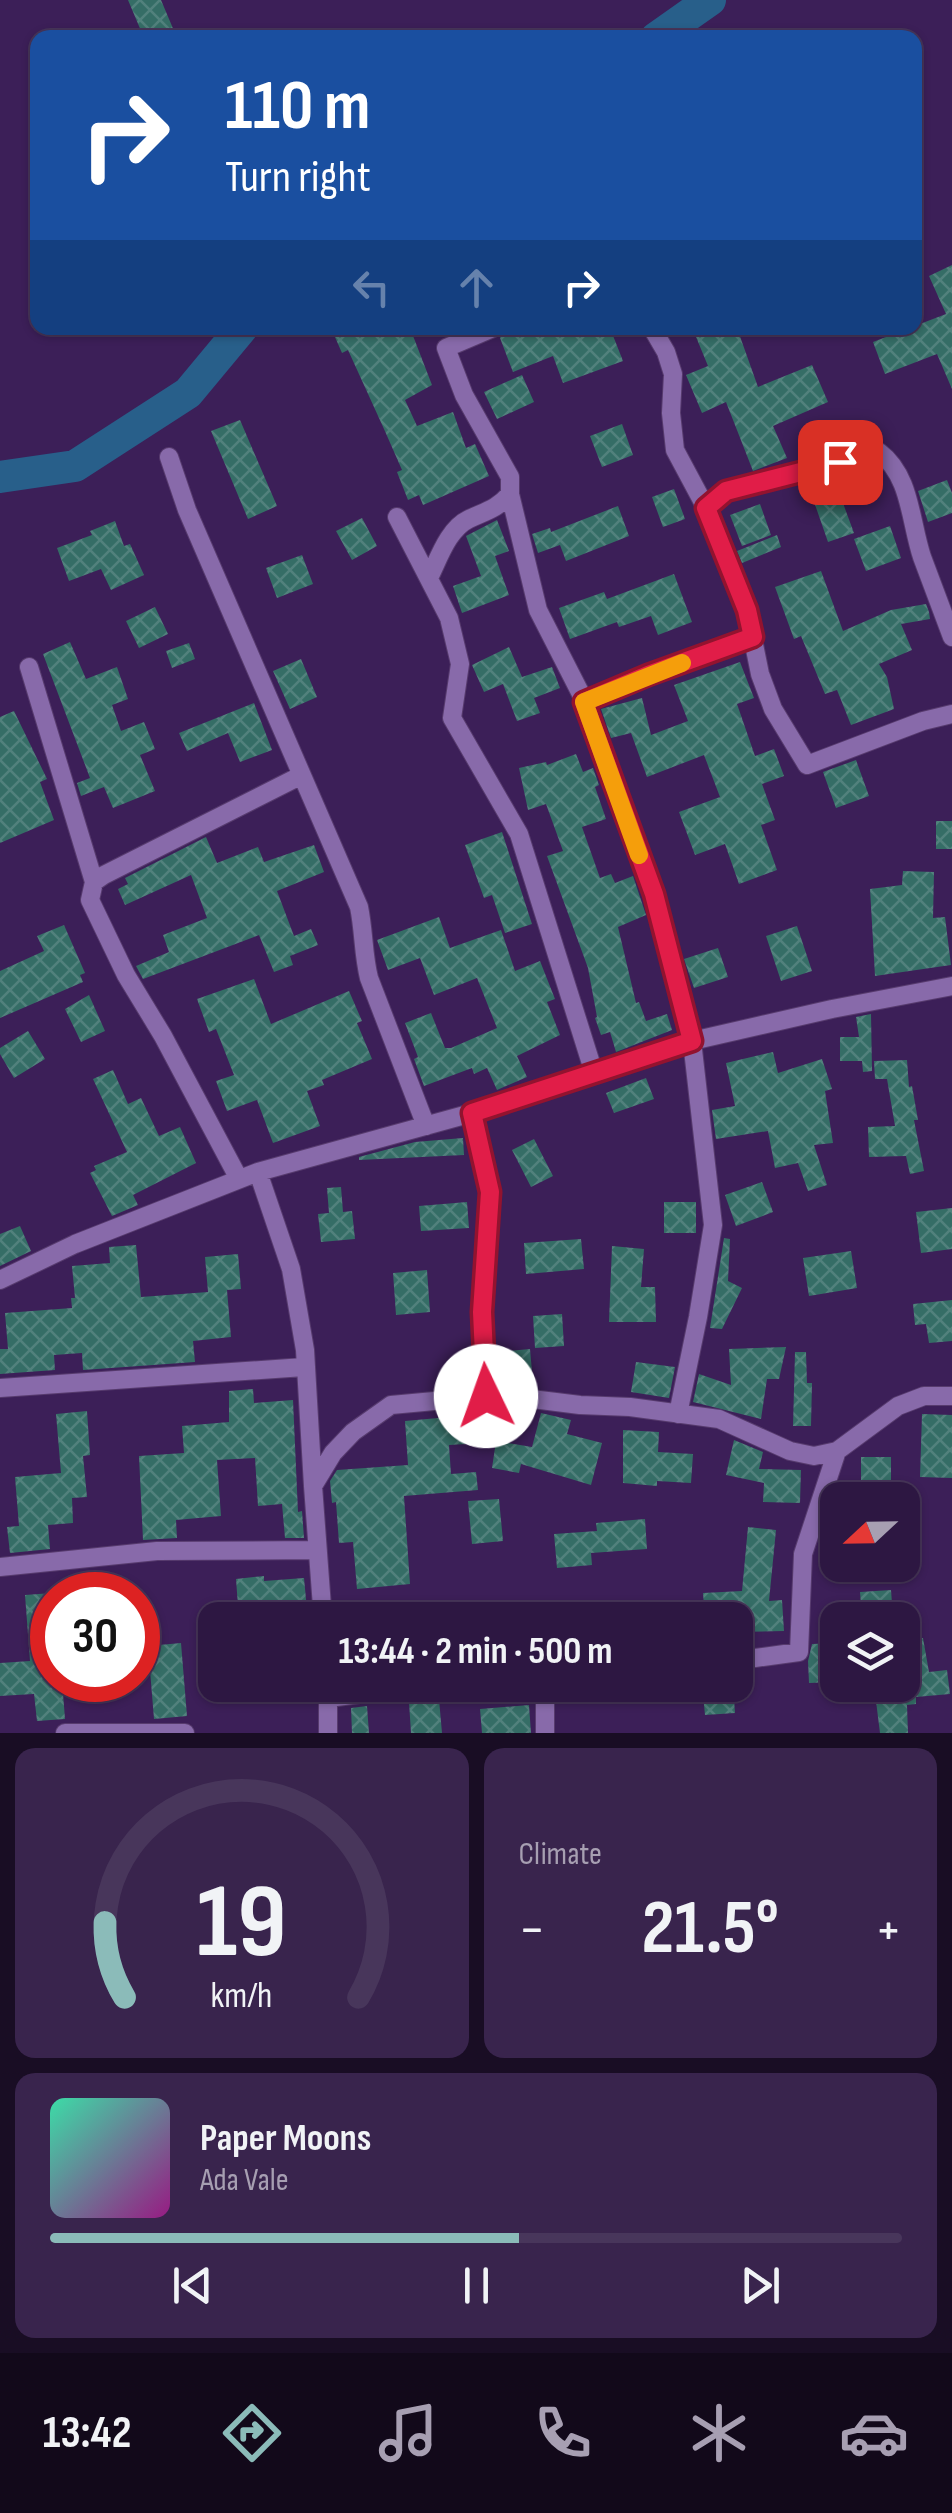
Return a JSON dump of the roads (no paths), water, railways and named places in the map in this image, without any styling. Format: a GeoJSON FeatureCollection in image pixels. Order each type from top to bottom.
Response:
{"type":"FeatureCollection","features":[{"type":"Feature","properties":{"kind":"street"},"geometry":{"type":"LineString","coordinates":[[477,335],[446,348],[464,395],[510,477],[510,494],[538,610],[584,702],[654,894],[692,1041],[713,1226],[678,1414]]}},
{"type":"Feature","properties":{"kind":"street"},"geometry":{"type":"LineString","coordinates":[[656,335],[673,374],[671,413],[675,450],[706,508],[747,610],[760,674],[773,709],[807,765],[923,721],[952,714]]}},
{"type":"Feature","properties":{"kind":"street"},"geometry":{"type":"LineString","coordinates":[[706,508],[726,491],[878,452],[890,460],[904,486],[921,552],[952,638]]}},
{"type":"Feature","properties":{"kind":"street"},"geometry":{"type":"LineString","coordinates":[[169,457],[187,510],[359,907],[369,978],[426,1126]]}},
{"type":"Feature","properties":{"kind":"street"},"geometry":{"type":"LineString","coordinates":[[429,578],[448,538],[466,520],[499,507],[510,494]]}},
{"type":"Feature","properties":{"kind":"street"},"geometry":{"type":"LineString","coordinates":[[397,516],[449,618],[460,664],[452,718],[519,834],[594,1073]]}},
{"type":"Feature","properties":{"kind":"street"},"geometry":{"type":"LineString","coordinates":[[584,702],[753,637]]}},
{"type":"Feature","properties":{"kind":"street"},"geometry":{"type":"LineString","coordinates":[[29,666],[94,882],[90,900],[126,976],[239,1178]]}},
{"type":"Feature","properties":{"kind":"street"},"geometry":{"type":"LineString","coordinates":[[94,882],[300,776]]}},
{"type":"Feature","properties":{"kind":"street"},"geometry":{"type":"LineString","coordinates":[[0,1280],[75,1244],[258,1172],[472,1113],[692,1041],[952,986]]}},
{"type":"Feature","properties":{"kind":"street"},"geometry":{"type":"LineString","coordinates":[[472,1113],[490,1192],[482,1312],[486,1396]]}},
{"type":"Feature","properties":{"kind":"street"},"geometry":{"type":"LineString","coordinates":[[258,1172],[291,1270],[305,1350],[321,1602]]}},
{"type":"Feature","properties":{"kind":"street"},"geometry":{"type":"LineString","coordinates":[[0,1388],[304,1367]]}},
{"type":"Feature","properties":{"kind":"street"},"geometry":{"type":"LineString","coordinates":[[313,1486],[333,1453],[353,1432],[391,1405],[486,1396],[678,1414],[719,1419],[790,1451],[814,1456],[837,1450],[898,1406],[924,1396],[952,1396]]}},
{"type":"Feature","properties":{"kind":"street"},"geometry":{"type":"LineString","coordinates":[[753,1658],[798,1652],[803,1554],[837,1450]]}},
{"type":"Feature","properties":{"kind":"street"},"geometry":{"type":"LineString","coordinates":[[0,1567],[157,1552],[317,1550]]}},
{"type":"Feature","properties":{"kind":"street"},"geometry":{"type":"LineString","coordinates":[[328,1702],[328,1733]]}},
{"type":"Feature","properties":{"kind":"street"},"geometry":{"type":"LineString","coordinates":[[545,1733],[546,1702]]}},
{"type":"Feature","properties":{"kind":"street"},"geometry":{"type":"LineString","coordinates":[[65,1733],[185,1733]]}},
{"type":"Feature","properties":{"kind":"waterway"},"geometry":{"type":"LineString","coordinates":[[667,30],[710,0]]}},
{"type":"Feature","properties":{"kind":"waterway"},"geometry":{"type":"LineString","coordinates":[[0,477],[75,466],[188,393],[236,335]]}}]}
